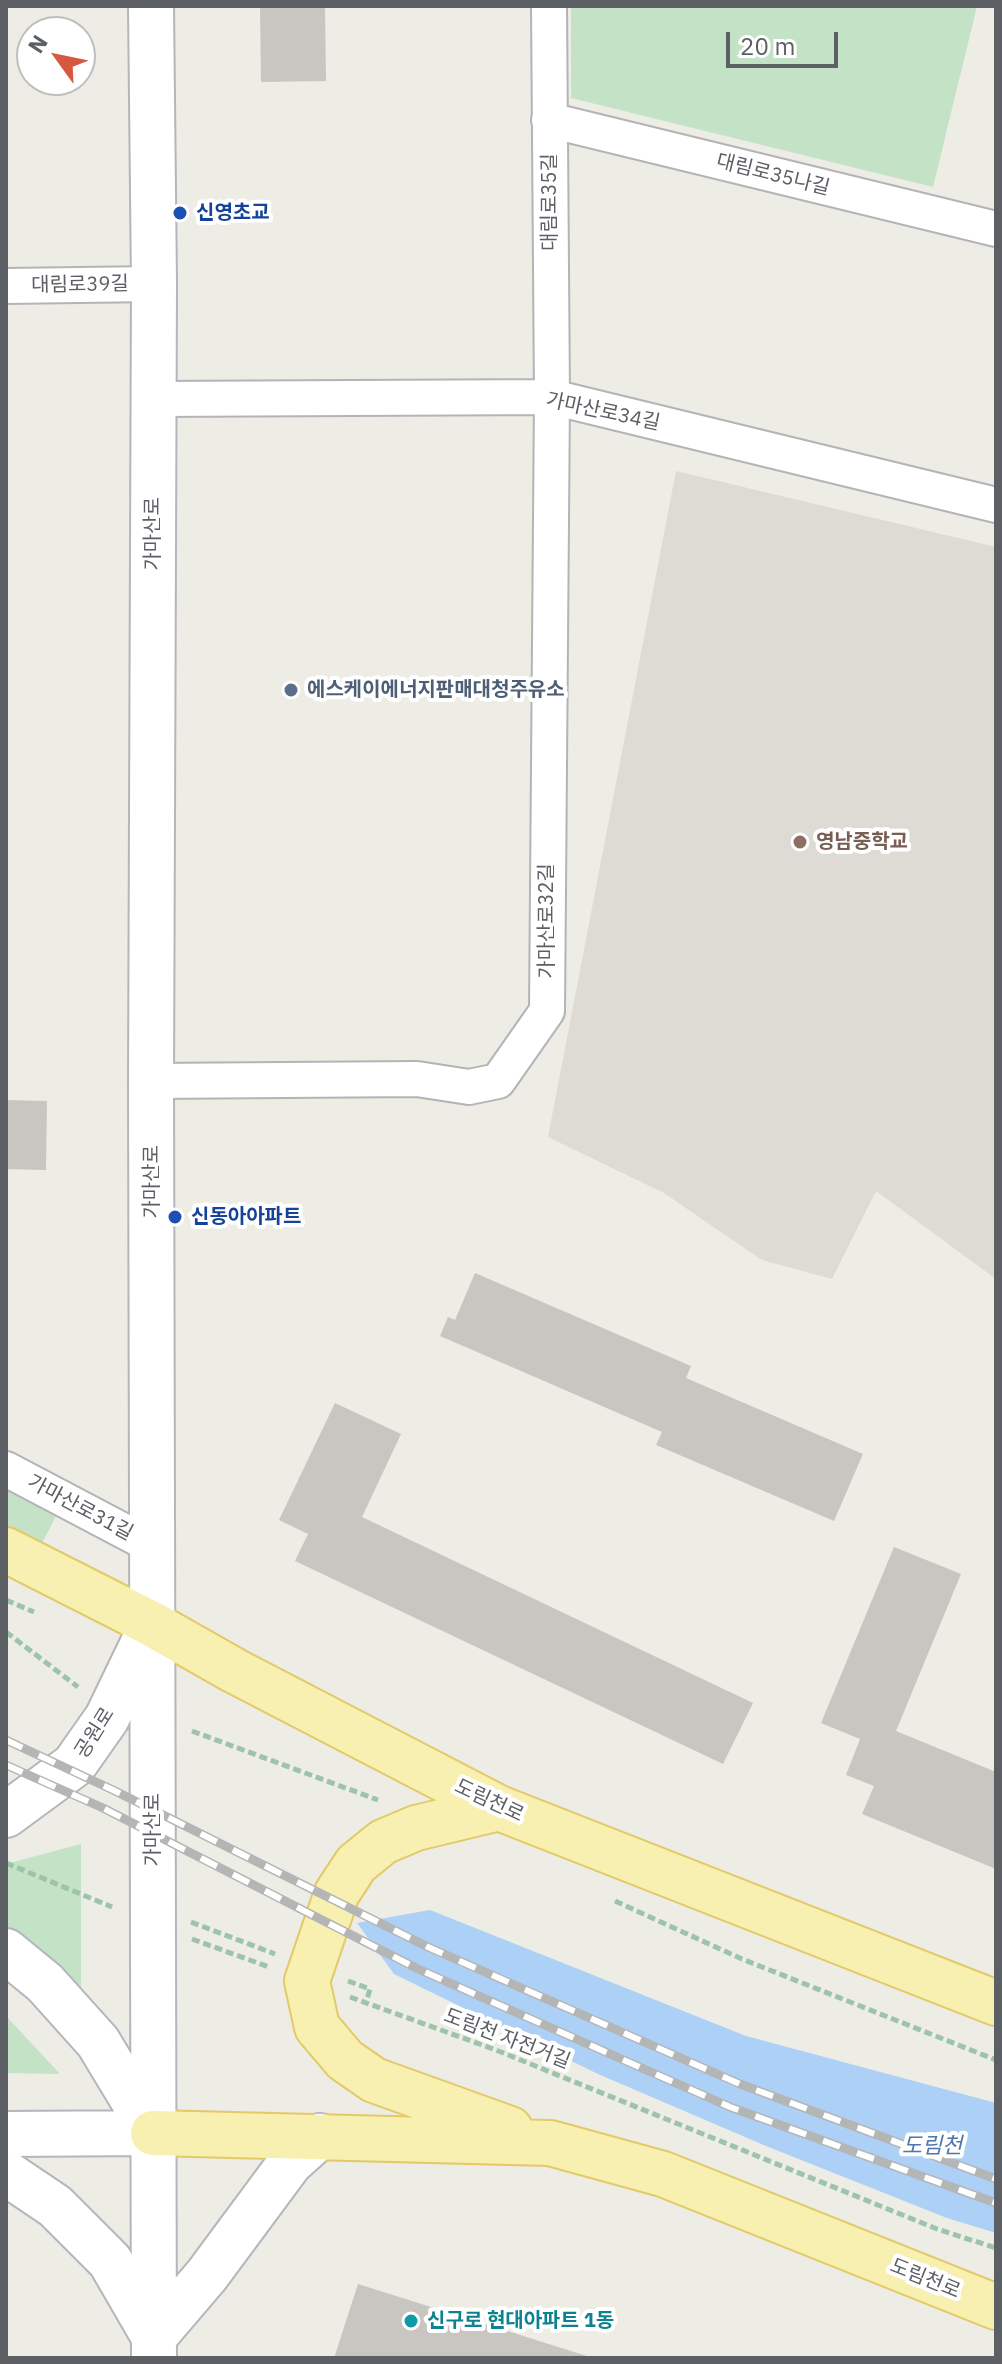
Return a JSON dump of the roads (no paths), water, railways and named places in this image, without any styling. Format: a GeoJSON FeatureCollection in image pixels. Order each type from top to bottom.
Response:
{"type":"FeatureCollection","features":[{"type":"Feature","properties":{"kind":"main road","name":"가마산로"},"geometry":{"type":"LineString","coordinates":[[151,6],[154,284],[151,1081],[154,2347]]}},
{"type":"Feature","properties":{"kind":"main road","name":"도림천로"},"geometry":{"type":"LineString","coordinates":[[6,1550],[499,1808],[996,2003]]}},
{"type":"Feature","properties":{"kind":"main road","name":"공원로"},"geometry":{"type":"LineString","coordinates":[[6,1815],[74,1765],[107,1718],[152,1624]]}},
{"type":"Feature","properties":{"kind":"main road"},"geometry":{"type":"LineString","coordinates":[[499,1808],[416,1828],[383,1842],[356,1864],[337,1893],[310,1972],[317,2027],[345,2060],[374,2080],[550,2143]]}},
{"type":"Feature","properties":{"kind":"main road"},"geometry":{"type":"LineString","coordinates":[[6,1951],[45,1983],[98,2042],[153,2133]]}},
{"type":"Feature","properties":{"kind":"main road","name":"도림천로"},"geometry":{"type":"LineString","coordinates":[[153,2133],[550,2143],[663,2174],[996,2307]]}},
{"type":"Feature","properties":{"kind":"main road"},"geometry":{"type":"LineString","coordinates":[[6,2134],[153,2133]]}},
{"type":"Feature","properties":{"kind":"main road"},"geometry":{"type":"LineString","coordinates":[[6,2173],[55,2206],[110,2261],[154,2347],[290,2163],[320,2136]]}},
{"type":"Feature","properties":{"kind":"street","name":"대림로35길"},"geometry":{"type":"LineString","coordinates":[[549,6],[552,397]]}},
{"type":"Feature","properties":{"kind":"street","name":"대림로35나길"},"geometry":{"type":"LineString","coordinates":[[549,120],[996,229]]}},
{"type":"Feature","properties":{"kind":"street","name":"대림로39길"},"geometry":{"type":"LineString","coordinates":[[6,286],[154,284]]}},
{"type":"Feature","properties":{"kind":"street","name":"가마산로34길"},"geometry":{"type":"LineString","coordinates":[[153,399],[552,397],[996,505]]}},
{"type":"Feature","properties":{"kind":"street","name":"가마산로32길"},"geometry":{"type":"LineString","coordinates":[[151,1081],[417,1079],[469,1087],[498,1081],[547,1011],[552,397]]}},
{"type":"Feature","properties":{"kind":"street","name":"가마산로31길"},"geometry":{"type":"LineString","coordinates":[[6,1469],[154,1547]]}},
{"type":"Feature","properties":{"kind":"water","name":"도림천"},"geometry":{"type":"Polygon","coordinates":[[[430,1910],[746,2036],[996,2103],[996,2233],[947,2218],[766,2146],[598,2074],[394,1974],[357,1923],[430,1910]]]}},
{"type":"Feature","properties":{"kind":"railway"},"geometry":{"type":"LineString","coordinates":[[6,1740],[428,1947],[740,2084],[996,2179]]}},
{"type":"Feature","properties":{"kind":"railway"},"geometry":{"type":"LineString","coordinates":[[6,1765],[103,1808],[418,1969],[730,2107],[996,2203]]}},
{"type":"Feature","properties":{"kind":"place","name":"신영초교"},"geometry":{"type":"Point","coordinates":[180,213]}},
{"type":"Feature","properties":{"kind":"place","name":"에스케이에너지판매대청주유소"},"geometry":{"type":"Point","coordinates":[291,690]}},
{"type":"Feature","properties":{"kind":"place","name":"영남중학교"},"geometry":{"type":"Point","coordinates":[800,842]}},
{"type":"Feature","properties":{"kind":"place","name":"신동아아파트"},"geometry":{"type":"Point","coordinates":[175,1217]}},
{"type":"Feature","properties":{"kind":"place","name":"신구로 현대아파트 1동"},"geometry":{"type":"Point","coordinates":[411,2321]}}]}
